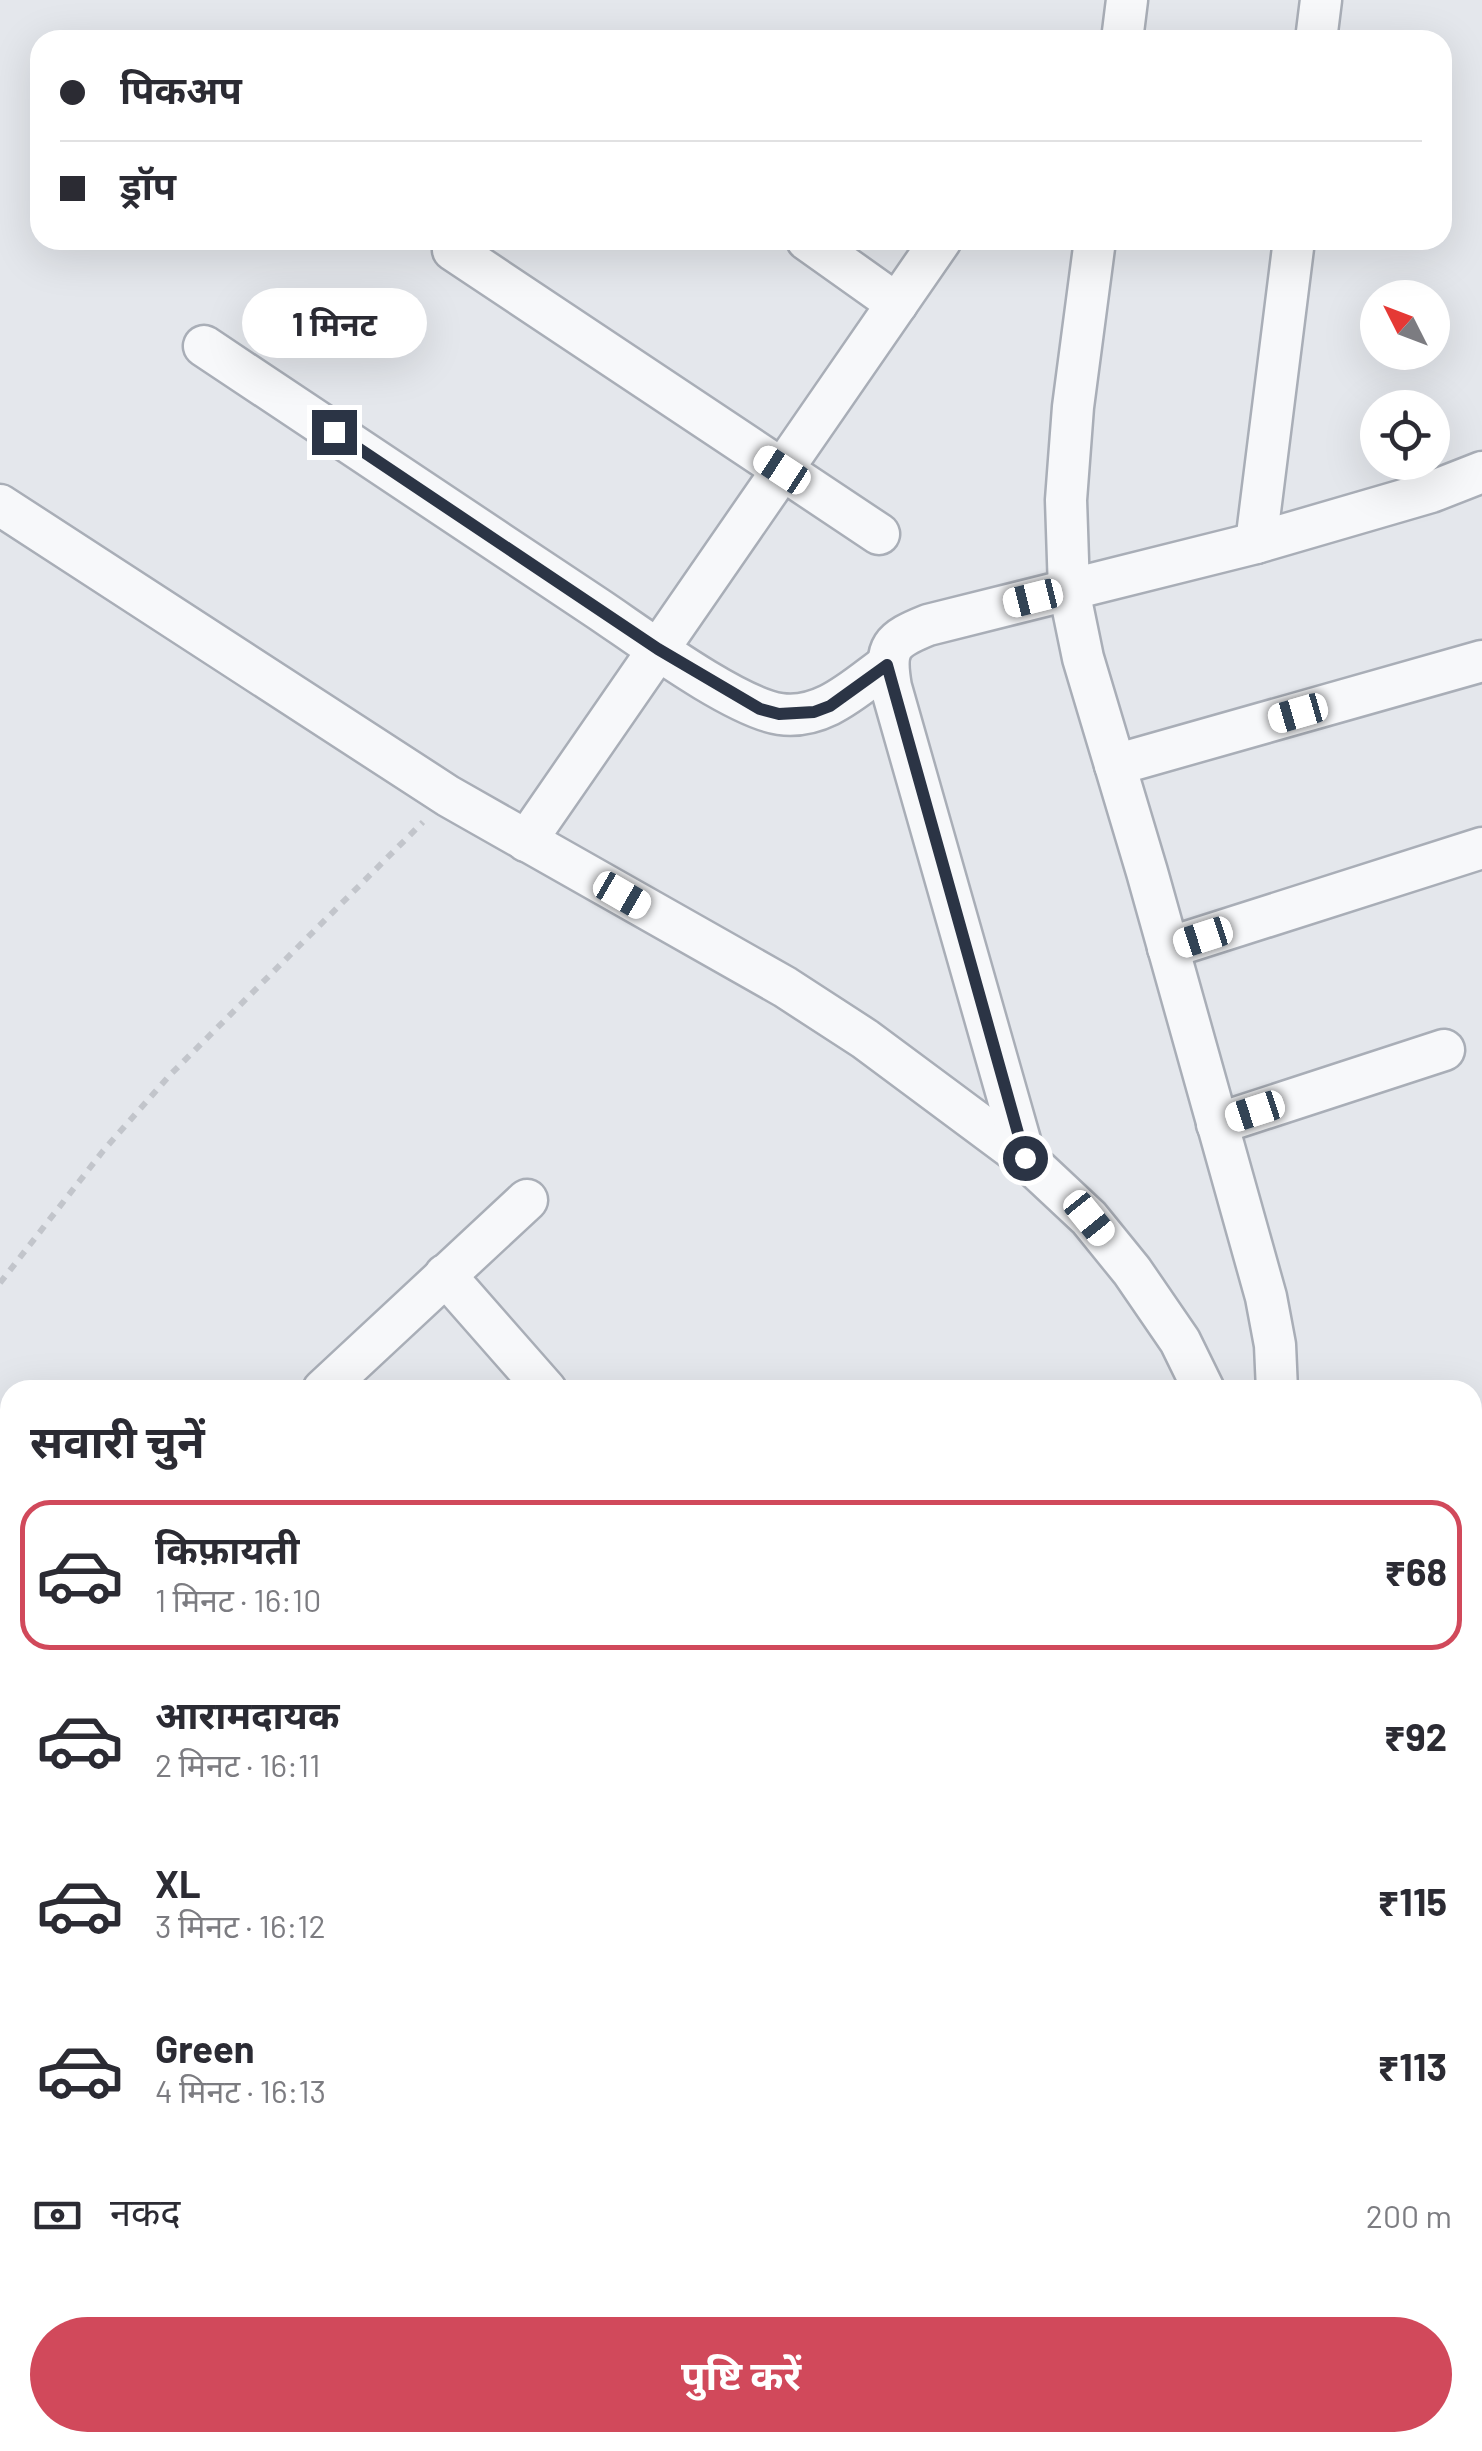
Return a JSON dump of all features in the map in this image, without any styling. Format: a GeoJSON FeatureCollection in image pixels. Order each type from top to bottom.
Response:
{"type":"FeatureCollection","features":[{"type":"Feature","properties":{"kind":"street"},"geometry":{"type":"LineString","coordinates":[[1124,30],[1128,0]]}},
{"type":"Feature","properties":{"kind":"street"},"geometry":{"type":"LineString","coordinates":[[1317,30],[1320,0]]}},
{"type":"Feature","properties":{"kind":"street"},"geometry":{"type":"LineString","coordinates":[[454,250],[879,534]]}},
{"type":"Feature","properties":{"kind":"street"},"geometry":{"type":"LineString","coordinates":[[821,250],[897,304]]}},
{"type":"Feature","properties":{"kind":"street"},"geometry":{"type":"LineString","coordinates":[[526,840],[934,250]]}},
{"type":"Feature","properties":{"kind":"street"},"geometry":{"type":"LineString","coordinates":[[1094,250],[1073,407],[1066,500],[1068,590],[1083,658],[1266,1297],[1276,1380]]}},
{"type":"Feature","properties":{"kind":"street"},"geometry":{"type":"LineString","coordinates":[[1256,544],[1293,250]]}},
{"type":"Feature","properties":{"kind":"street"},"geometry":{"type":"LineString","coordinates":[[204,346],[658,649],[738,698],[779,714],[814,712],[830,706],[887,665]]}},
{"type":"Feature","properties":{"kind":"street"},"geometry":{"type":"LineString","coordinates":[[1025,1158],[887,665],[890,647],[904,635],[928,625],[1256,544],[1431,492],[1482,472]]}},
{"type":"Feature","properties":{"kind":"street"},"geometry":{"type":"LineString","coordinates":[[0,505],[448,796],[849,1028],[1025,1158],[1089,1218],[1132,1271],[1180,1341],[1199,1380]]}},
{"type":"Feature","properties":{"kind":"street"},"geometry":{"type":"LineString","coordinates":[[1115,765],[1482,661]]}},
{"type":"Feature","properties":{"kind":"street"},"geometry":{"type":"LineString","coordinates":[[1168,948],[1482,848]]}},
{"type":"Feature","properties":{"kind":"street"},"geometry":{"type":"LineString","coordinates":[[1218,1124],[1444,1050]]}},
{"type":"Feature","properties":{"kind":"street"},"geometry":{"type":"LineString","coordinates":[[335,1380],[528,1200]]}},
{"type":"Feature","properties":{"kind":"street"},"geometry":{"type":"LineString","coordinates":[[445,1275],[537,1380]]}},
{"type":"Feature","properties":{"kind":"path"},"geometry":{"type":"LineString","coordinates":[[0,1282],[103,1151],[170,1075],[448,796]]}},
{"type":"Feature","properties":{"kind":"route"},"geometry":{"type":"LineString","coordinates":[[334,432],[658,649],[760,709],[795,715],[814,712],[830,706],[887,665],[1025,1158]]}}]}
